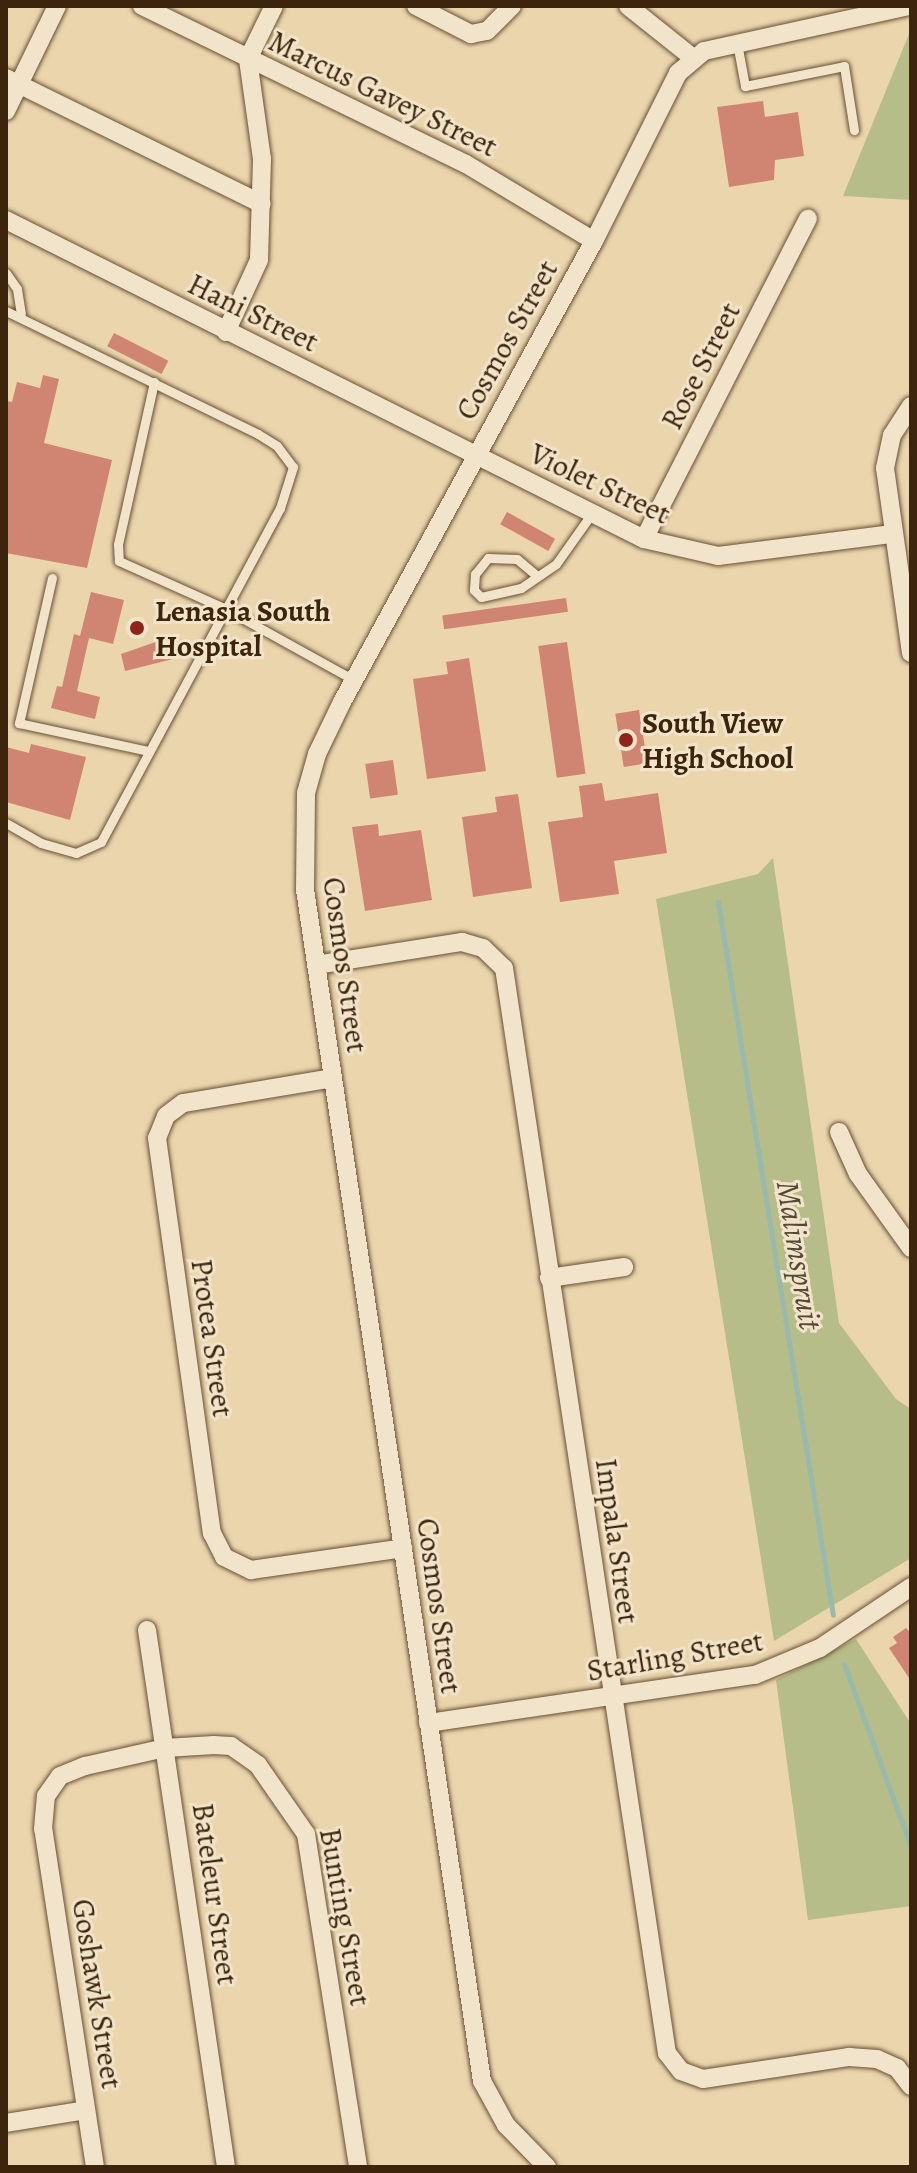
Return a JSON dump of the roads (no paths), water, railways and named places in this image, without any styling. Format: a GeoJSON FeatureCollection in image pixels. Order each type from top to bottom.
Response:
{"type":"FeatureCollection","features":[{"type":"Feature","properties":{"kind":"street"},"geometry":{"type":"LineString","coordinates":[[6,111],[13,81],[57,6]]}},
{"type":"Feature","properties":{"kind":"street","name":"Marcus Gavey Street"},"geometry":{"type":"LineString","coordinates":[[142,6],[466,164],[594,241]]}},
{"type":"Feature","properties":{"kind":"street"},"geometry":{"type":"LineString","coordinates":[[226,332],[259,260],[262,204],[260,131],[248,59],[274,6]]}},
{"type":"Feature","properties":{"kind":"street"},"geometry":{"type":"LineString","coordinates":[[416,6],[471,34],[487,31],[512,6]]}},
{"type":"Feature","properties":{"kind":"street"},"geometry":{"type":"LineString","coordinates":[[628,6],[692,57],[737,43],[894,6],[908,6]]}},
{"type":"Feature","properties":{"kind":"street","name":"Cosmos Street"},"geometry":{"type":"LineString","coordinates":[[547,2167],[506,2125],[482,2081],[304,879],[305,804],[317,754],[354,680],[594,241],[678,73],[692,57]]}},
{"type":"Feature","properties":{"kind":"street"},"geometry":{"type":"LineString","coordinates":[[13,81],[262,204]]}},
{"type":"Feature","properties":{"kind":"street","name":"Rose Street"},"geometry":{"type":"LineString","coordinates":[[644,539],[808,218]]}},
{"type":"Feature","properties":{"kind":"street","name":"Hani Street"},"geometry":{"type":"LineString","coordinates":[[6,220],[476,454]]}},
{"type":"Feature","properties":{"kind":"street"},"geometry":{"type":"LineString","coordinates":[[911,406],[900,418],[886,453],[893,534],[911,653]]}},
{"type":"Feature","properties":{"kind":"street","name":"Violet Street"},"geometry":{"type":"LineString","coordinates":[[476,454],[590,516],[644,539],[718,556],[893,534]]}},
{"type":"Feature","properties":{"kind":"street","name":"Impala Street"},"geometry":{"type":"LineString","coordinates":[[316,965],[462,942],[483,948],[504,968],[664,2042],[673,2064],[690,2077],[719,2079],[865,2058],[886,2062],[911,2086]]}},
{"type":"Feature","properties":{"kind":"street","name":"Protea Street"},"geometry":{"type":"LineString","coordinates":[[333,1078],[183,1103],[166,1116],[157,1138],[212,1533],[224,1557],[251,1570],[403,1548]]}},
{"type":"Feature","properties":{"kind":"street"},"geometry":{"type":"LineString","coordinates":[[839,1132],[858,1174],[911,1248]]}},
{"type":"Feature","properties":{"kind":"street"},"geometry":{"type":"LineString","coordinates":[[549,1278],[624,1267]]}},
{"type":"Feature","properties":{"kind":"street","name":"Starling Street"},"geometry":{"type":"LineString","coordinates":[[428,1723],[755,1675],[791,1663],[911,1587]]}},
{"type":"Feature","properties":{"kind":"street","name":"Bateleur Street"},"geometry":{"type":"LineString","coordinates":[[147,1630],[226,2167]]}},
{"type":"Feature","properties":{"kind":"street","name":"Bunting Street"},"geometry":{"type":"LineString","coordinates":[[43,1829],[46,1796],[60,1776],[165,1748],[214,1745],[245,1753],[300,1821],[311,1853],[358,2167]]}},
{"type":"Feature","properties":{"kind":"street","name":"Goshawk Street"},"geometry":{"type":"LineString","coordinates":[[43,1829],[95,2167]]}},
{"type":"Feature","properties":{"kind":"street"},"geometry":{"type":"LineString","coordinates":[[6,2123],[86,2110]]}},
{"type":"Feature","properties":{"kind":"lane"},"geometry":{"type":"LineString","coordinates":[[737,43],[745,86],[844,66],[854,130]]}},
{"type":"Feature","properties":{"kind":"lane"},"geometry":{"type":"LineString","coordinates":[[6,273],[17,289],[21,314]]}},
{"type":"Feature","properties":{"kind":"lane"},"geometry":{"type":"LineString","coordinates":[[6,311],[21,314],[258,434],[277,446],[293,467],[280,508],[95,847],[66,851],[6,823]]}},
{"type":"Feature","properties":{"kind":"lane"},"geometry":{"type":"LineString","coordinates":[[154,382],[119,561],[224,608],[354,680]]}},
{"type":"Feature","properties":{"kind":"lane"},"geometry":{"type":"LineString","coordinates":[[536,575],[517,559],[488,558],[475,574],[474,590],[481,597],[503,594],[556,564],[590,516]]}},
{"type":"Feature","properties":{"kind":"lane"},"geometry":{"type":"LineString","coordinates":[[52,578],[19,723],[148,751]]}},
{"type":"Feature","properties":{"kind":"waterway","name":"Malimspruit"},"geometry":{"type":"LineString","coordinates":[[718,902],[833,1615]]}},
{"type":"Feature","properties":{"kind":"waterway"},"geometry":{"type":"LineString","coordinates":[[844,1664],[911,1847]]}},
{"type":"Feature","properties":{"kind":"place","name":"Lenasia South Hospital"},"geometry":{"type":"Point","coordinates":[137,628]}},
{"type":"Feature","properties":{"kind":"place","name":"South View High School"},"geometry":{"type":"Point","coordinates":[626,740]}}]}
